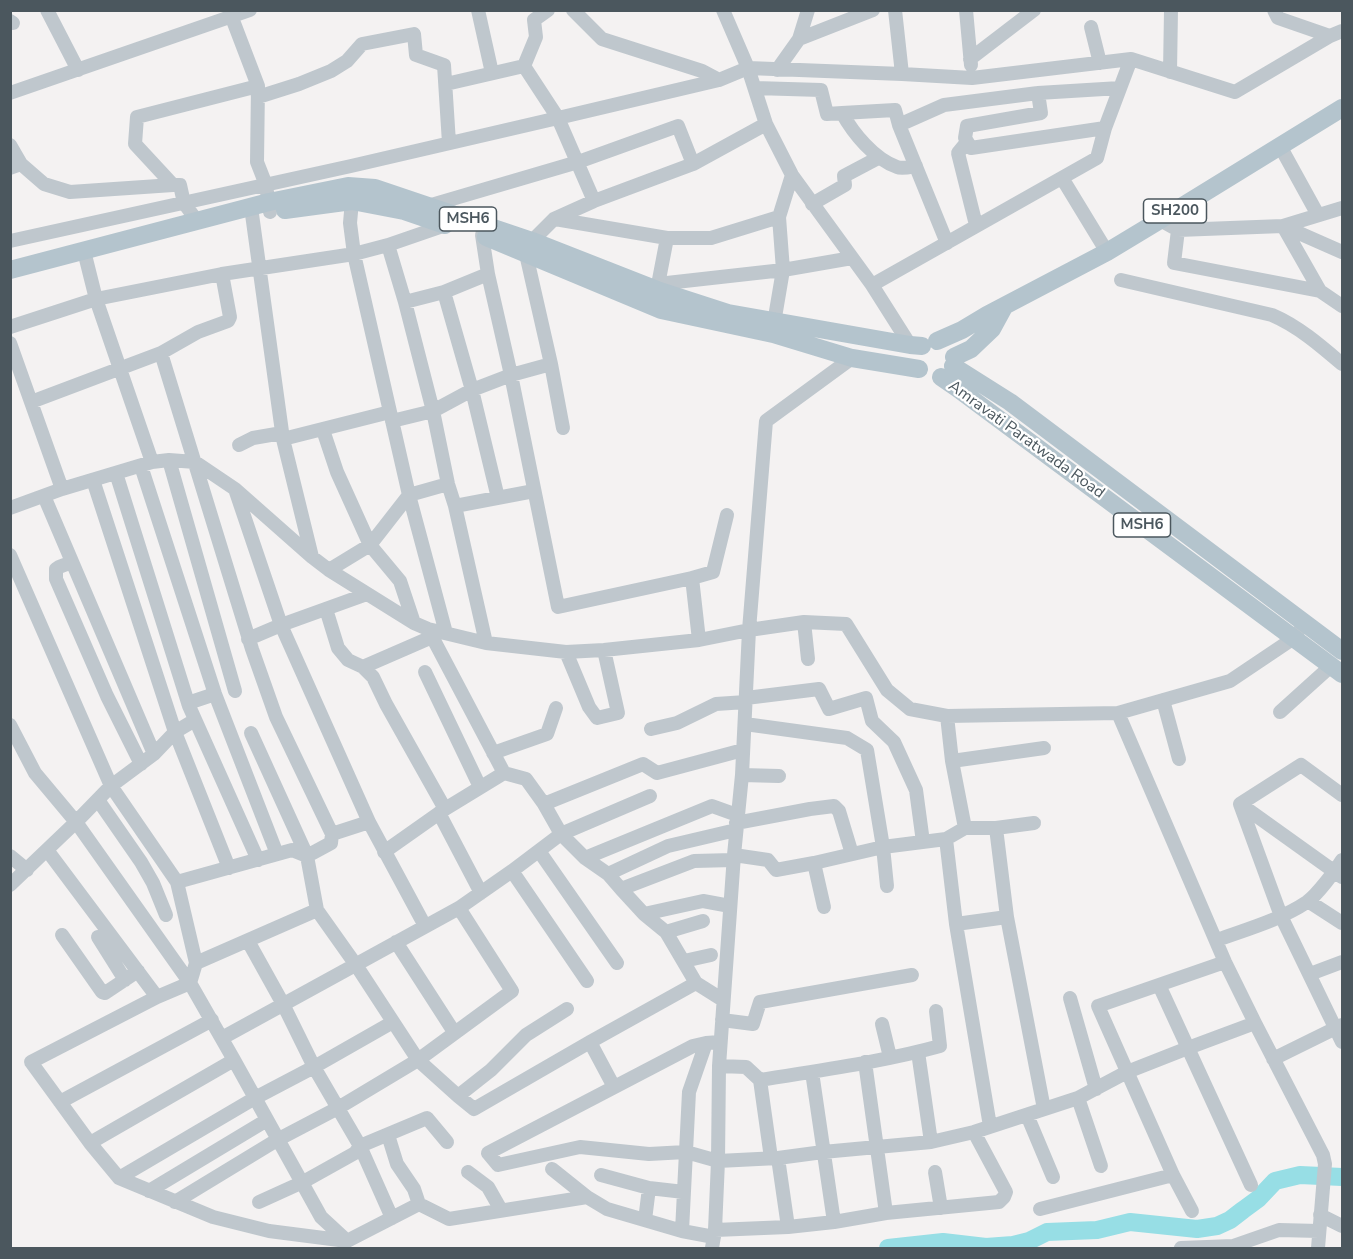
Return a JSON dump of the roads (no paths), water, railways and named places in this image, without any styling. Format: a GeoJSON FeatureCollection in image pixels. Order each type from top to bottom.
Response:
{"type":"FeatureCollection","features":[{"type":"Feature","properties":{"kind":"main road","name":"SH200"},"geometry":{"type":"LineString","coordinates":[[923,344],[962,330],[1107,252],[1342,108]]}},
{"type":"Feature","properties":{"kind":"main road","name":"MSH6"},"geometry":{"type":"LineString","coordinates":[[10,281],[84,255],[197,221],[262,204],[348,186],[365,187],[375,188],[428,206],[529,247],[661,310],[773,328],[923,344]]}},
{"type":"Feature","properties":{"kind":"main road","name":"MSH6"},"geometry":{"type":"LineString","coordinates":[[10,270],[84,255],[262,204],[352,201],[404,211],[657,287],[852,358],[919,369]]}},
{"type":"Feature","properties":{"kind":"main road","name":"SH200"},"geometry":{"type":"LineString","coordinates":[[949,367],[971,350],[992,328],[1004,307]]}},
{"type":"Feature","properties":{"kind":"main road"},"geometry":{"type":"LineString","coordinates":[[945,343],[951,350],[949,367],[932,378],[924,375],[916,361],[917,353],[923,344],[945,343]]}},
{"type":"Feature","properties":{"kind":"main road","name":"Amravati Paratwada Road"},"geometry":{"type":"LineString","coordinates":[[949,367],[966,395],[1300,630],[1342,651]]}},
{"type":"Feature","properties":{"kind":"main road","name":"Amravati Paratwada Road"},"geometry":{"type":"LineString","coordinates":[[1300,630],[1337,670]]}},
{"type":"Feature","properties":{"kind":"street"},"geometry":{"type":"LineString","coordinates":[[47,10],[78,70]]}},
{"type":"Feature","properties":{"kind":"street"},"geometry":{"type":"LineString","coordinates":[[10,93],[230,13],[250,10]]}},
{"type":"Feature","properties":{"kind":"street"},"geometry":{"type":"LineString","coordinates":[[478,10],[492,73]]}},
{"type":"Feature","properties":{"kind":"street"},"geometry":{"type":"LineString","coordinates":[[524,66],[536,37],[534,20],[548,10]]}},
{"type":"Feature","properties":{"kind":"street"},"geometry":{"type":"LineString","coordinates":[[573,10],[602,39],[702,71],[719,80]]}},
{"type":"Feature","properties":{"kind":"street"},"geometry":{"type":"LineString","coordinates":[[723,10],[748,68],[766,124],[792,175],[872,285],[923,344]]}},
{"type":"Feature","properties":{"kind":"street"},"geometry":{"type":"LineString","coordinates":[[777,70],[799,39],[808,10]]}},
{"type":"Feature","properties":{"kind":"street"},"geometry":{"type":"LineString","coordinates":[[799,39],[873,10]]}},
{"type":"Feature","properties":{"kind":"street"},"geometry":{"type":"LineString","coordinates":[[895,10],[902,74]]}},
{"type":"Feature","properties":{"kind":"street"},"geometry":{"type":"LineString","coordinates":[[966,10],[972,78]]}},
{"type":"Feature","properties":{"kind":"street"},"geometry":{"type":"LineString","coordinates":[[970,58],[1034,10]]}},
{"type":"Feature","properties":{"kind":"street"},"geometry":{"type":"LineString","coordinates":[[1170,72],[1171,10]]}},
{"type":"Feature","properties":{"kind":"street"},"geometry":{"type":"LineString","coordinates":[[1274,10],[1278,18],[1339,33]]}},
{"type":"Feature","properties":{"kind":"street"},"geometry":{"type":"LineString","coordinates":[[230,13],[258,92],[257,162],[262,204],[258,270],[283,436],[312,557]]}},
{"type":"Feature","properties":{"kind":"street"},"geometry":{"type":"LineString","coordinates":[[1091,27],[1100,63]]}},
{"type":"Feature","properties":{"kind":"street"},"geometry":{"type":"LineString","coordinates":[[10,241],[184,203],[262,204],[449,143],[719,80],[748,68],[972,78],[1131,59],[1235,92],[1339,33]]}},
{"type":"Feature","properties":{"kind":"street"},"geometry":{"type":"LineString","coordinates":[[173,185],[135,144],[137,117],[299,84],[331,71],[346,61],[362,44],[414,34],[416,55],[444,65],[449,143]]}},
{"type":"Feature","properties":{"kind":"street"},"geometry":{"type":"LineString","coordinates":[[872,285],[1097,158],[1131,59]]}},
{"type":"Feature","properties":{"kind":"street"},"geometry":{"type":"LineString","coordinates":[[446,84],[524,66]]}},
{"type":"Feature","properties":{"kind":"street"},"geometry":{"type":"LineString","coordinates":[[524,66],[558,118],[594,201]]}},
{"type":"Feature","properties":{"kind":"street"},"geometry":{"type":"LineString","coordinates":[[754,88],[821,90],[827,114],[895,110],[947,243]]}},
{"type":"Feature","properties":{"kind":"street"},"geometry":{"type":"LineString","coordinates":[[899,125],[944,105],[1038,93],[1120,88]]}},
{"type":"Feature","properties":{"kind":"street"},"geometry":{"type":"LineString","coordinates":[[1038,93],[1041,113],[967,126],[965,138],[971,148],[1106,128]]}},
{"type":"Feature","properties":{"kind":"street"},"geometry":{"type":"LineString","coordinates":[[842,113],[849,126],[878,158],[899,168],[916,166]]}},
{"type":"Feature","properties":{"kind":"street"},"geometry":{"type":"LineString","coordinates":[[563,428],[529,247],[554,219],[594,201],[693,164],[766,124]]}},
{"type":"Feature","properties":{"kind":"street"},"geometry":{"type":"LineString","coordinates":[[428,206],[578,162],[678,126],[693,164]]}},
{"type":"Feature","properties":{"kind":"street"},"geometry":{"type":"LineString","coordinates":[[968,142],[958,153],[976,225]]}},
{"type":"Feature","properties":{"kind":"street"},"geometry":{"type":"LineString","coordinates":[[10,145],[16,166],[44,184],[70,192],[180,185],[184,203],[197,221]]}},
{"type":"Feature","properties":{"kind":"street"},"geometry":{"type":"LineString","coordinates":[[1280,147],[1318,215]]}},
{"type":"Feature","properties":{"kind":"street"},"geometry":{"type":"LineString","coordinates":[[812,204],[845,185],[844,176],[878,158]]}},
{"type":"Feature","properties":{"kind":"street"},"geometry":{"type":"LineString","coordinates":[[773,328],[783,270],[779,217],[792,175]]}},
{"type":"Feature","properties":{"kind":"street"},"geometry":{"type":"LineString","coordinates":[[1062,178],[1107,252]]}},
{"type":"Feature","properties":{"kind":"street"},"geometry":{"type":"LineString","coordinates":[[352,201],[350,223],[354,254],[409,495],[446,633]]}},
{"type":"Feature","properties":{"kind":"street"},"geometry":{"type":"LineString","coordinates":[[1160,220],[1178,230],[1283,226],[1342,208]]}},
{"type":"Feature","properties":{"kind":"street"},"geometry":{"type":"LineString","coordinates":[[554,219],[667,238],[711,238],[779,217]]}},
{"type":"Feature","properties":{"kind":"street"},"geometry":{"type":"LineString","coordinates":[[10,327],[96,299],[222,274],[354,254],[446,225]]}},
{"type":"Feature","properties":{"kind":"street"},"geometry":{"type":"LineString","coordinates":[[1283,226],[1342,252]]}},
{"type":"Feature","properties":{"kind":"street"},"geometry":{"type":"LineString","coordinates":[[1283,226],[1320,291]]}},
{"type":"Feature","properties":{"kind":"street"},"geometry":{"type":"LineString","coordinates":[[1178,230],[1174,263],[1320,291],[1342,306]]}},
{"type":"Feature","properties":{"kind":"street"},"geometry":{"type":"LineString","coordinates":[[482,235],[488,274],[558,607],[713,572],[727,515]]}},
{"type":"Feature","properties":{"kind":"street"},"geometry":{"type":"LineString","coordinates":[[667,238],[657,287],[852,258]]}},
{"type":"Feature","properties":{"kind":"street"},"geometry":{"type":"LineString","coordinates":[[388,245],[433,411],[486,643]]}},
{"type":"Feature","properties":{"kind":"street"},"geometry":{"type":"LineString","coordinates":[[84,255],[215,694],[277,854]]}},
{"type":"Feature","properties":{"kind":"street"},"geometry":{"type":"LineString","coordinates":[[31,402],[161,353],[198,332],[228,321],[230,317],[222,274]]}},
{"type":"Feature","properties":{"kind":"street"},"geometry":{"type":"LineString","coordinates":[[405,302],[444,292],[488,274]]}},
{"type":"Feature","properties":{"kind":"street"},"geometry":{"type":"LineString","coordinates":[[1121,280],[1272,315],[1312,339],[1342,364]]}},
{"type":"Feature","properties":{"kind":"street"},"geometry":{"type":"LineString","coordinates":[[444,292],[472,390],[498,498]]}},
{"type":"Feature","properties":{"kind":"street"},"geometry":{"type":"LineString","coordinates":[[10,342],[62,489]]}},
{"type":"Feature","properties":{"kind":"street"},"geometry":{"type":"LineString","coordinates":[[161,353],[195,462],[239,654],[235,691]]}},
{"type":"Feature","properties":{"kind":"street"},"geometry":{"type":"LineString","coordinates":[[714,1238],[720,1042],[736,823],[742,775],[749,630],[766,421],[852,358]]}},
{"type":"Feature","properties":{"kind":"street"},"geometry":{"type":"LineString","coordinates":[[238,445],[253,438],[323,430],[433,411],[472,390],[511,375],[551,364]]}},
{"type":"Feature","properties":{"kind":"street"},"geometry":{"type":"LineString","coordinates":[[323,430],[337,472],[370,545],[400,581],[414,624]]}},
{"type":"Feature","properties":{"kind":"street"},"geometry":{"type":"LineString","coordinates":[[169,460],[239,654],[276,717],[332,834],[331,843],[307,856]]}},
{"type":"Feature","properties":{"kind":"street"},"geometry":{"type":"LineString","coordinates":[[10,508],[62,489],[146,464],[169,460],[195,462],[235,489],[329,570],[430,633],[504,773],[526,780],[544,804],[561,834],[585,858],[608,874],[644,914],[666,932],[696,983],[723,1000]]}},
{"type":"Feature","properties":{"kind":"street"},"geometry":{"type":"LineString","coordinates":[[116,473],[188,703],[258,860]]}},
{"type":"Feature","properties":{"kind":"street"},"geometry":{"type":"LineString","coordinates":[[93,480],[175,732],[229,868]]}},
{"type":"Feature","properties":{"kind":"street"},"geometry":{"type":"LineString","coordinates":[[329,570],[370,545],[409,495],[448,484]]}},
{"type":"Feature","properties":{"kind":"street"},"geometry":{"type":"LineString","coordinates":[[235,489],[281,625],[369,822],[425,926]]}},
{"type":"Feature","properties":{"kind":"street"},"geometry":{"type":"LineString","coordinates":[[455,506],[534,491]]}},
{"type":"Feature","properties":{"kind":"street"},"geometry":{"type":"LineString","coordinates":[[44,495],[154,754]]}},
{"type":"Feature","properties":{"kind":"street"},"geometry":{"type":"LineString","coordinates":[[10,555],[111,786],[177,882],[196,963],[189,983],[31,1062],[119,1179],[213,1217],[269,1231],[349,1245],[419,1204]]}},
{"type":"Feature","properties":{"kind":"street"},"geometry":{"type":"LineString","coordinates":[[72,562],[56,569],[56,579],[107,696],[141,764]]}},
{"type":"Feature","properties":{"kind":"street"},"geometry":{"type":"LineString","coordinates":[[692,578],[699,640]]}},
{"type":"Feature","properties":{"kind":"street"},"geometry":{"type":"LineString","coordinates":[[210,677],[281,625],[367,594]]}},
{"type":"Feature","properties":{"kind":"street"},"geometry":{"type":"LineString","coordinates":[[326,609],[338,648],[348,660],[363,667],[373,677],[481,893]]}},
{"type":"Feature","properties":{"kind":"street"},"geometry":{"type":"LineString","coordinates":[[804,622],[808,659]]}},
{"type":"Feature","properties":{"kind":"street"},"geometry":{"type":"LineString","coordinates":[[363,667],[430,633],[446,633],[486,643],[566,651],[604,651],[699,640],[804,622],[846,624],[887,690],[910,709],[947,716],[1118,713],[1230,681],[1300,630]]}},
{"type":"Feature","properties":{"kind":"street"},"geometry":{"type":"LineString","coordinates":[[566,651],[589,707],[597,718],[618,713],[604,651]]}},
{"type":"Feature","properties":{"kind":"street"},"geometry":{"type":"LineString","coordinates":[[1280,712],[1337,670]]}},
{"type":"Feature","properties":{"kind":"street"},"geometry":{"type":"LineString","coordinates":[[425,672],[480,787]]}},
{"type":"Feature","properties":{"kind":"street"},"geometry":{"type":"LineString","coordinates":[[651,729],[677,723],[716,704],[819,688],[829,709],[866,698],[872,721],[894,742],[916,790],[923,842]]}},
{"type":"Feature","properties":{"kind":"street"},"geometry":{"type":"LineString","coordinates":[[188,703],[215,694]]}},
{"type":"Feature","properties":{"kind":"street"},"geometry":{"type":"LineString","coordinates":[[1163,700],[1179,759]]}},
{"type":"Feature","properties":{"kind":"street"},"geometry":{"type":"LineString","coordinates":[[493,753],[547,734],[556,708]]}},
{"type":"Feature","properties":{"kind":"street"},"geometry":{"type":"LineString","coordinates":[[1118,713],[1225,962],[1323,1155],[1325,1164],[1318,1248]]}},
{"type":"Feature","properties":{"kind":"street"},"geometry":{"type":"LineString","coordinates":[[947,716],[952,761],[965,828]]}},
{"type":"Feature","properties":{"kind":"street"},"geometry":{"type":"LineString","coordinates":[[10,885],[111,786],[154,754],[175,732],[195,720]]}},
{"type":"Feature","properties":{"kind":"street"},"geometry":{"type":"LineString","coordinates":[[745,724],[848,738],[867,750],[883,847],[886,886]]}},
{"type":"Feature","properties":{"kind":"street"},"geometry":{"type":"LineString","coordinates":[[10,725],[35,773],[76,822],[189,983],[212,1020],[321,1217],[349,1245]]}},
{"type":"Feature","properties":{"kind":"street"},"geometry":{"type":"LineString","coordinates":[[251,733],[307,856],[317,910],[418,1060],[474,1108],[696,983]]}},
{"type":"Feature","properties":{"kind":"street"},"geometry":{"type":"LineString","coordinates":[[952,761],[1044,748]]}},
{"type":"Feature","properties":{"kind":"street"},"geometry":{"type":"LineString","coordinates":[[544,804],[642,764],[657,774],[743,750]]}},
{"type":"Feature","properties":{"kind":"street"},"geometry":{"type":"LineString","coordinates":[[1240,804],[1301,765],[1342,795]]}},
{"type":"Feature","properties":{"kind":"street"},"geometry":{"type":"LineString","coordinates":[[384,852],[442,811],[504,773]]}},
{"type":"Feature","properties":{"kind":"street"},"geometry":{"type":"LineString","coordinates":[[742,775],[778,776]]}},
{"type":"Feature","properties":{"kind":"street"},"geometry":{"type":"LineString","coordinates":[[222,1038],[459,908],[561,834],[650,796]]}},
{"type":"Feature","properties":{"kind":"street"},"geometry":{"type":"LineString","coordinates":[[98,800],[141,862],[153,883],[166,915]]}},
{"type":"Feature","properties":{"kind":"street"},"geometry":{"type":"LineString","coordinates":[[1217,940],[1281,916],[1308,901],[1340,870],[1240,804]]}},
{"type":"Feature","properties":{"kind":"street"},"geometry":{"type":"LineString","coordinates":[[1240,804],[1281,916],[1339,1027],[1342,1042]]}},
{"type":"Feature","properties":{"kind":"street"},"geometry":{"type":"LineString","coordinates":[[585,858],[712,806],[736,823]]}},
{"type":"Feature","properties":{"kind":"street"},"geometry":{"type":"LineString","coordinates":[[608,874],[668,846],[736,823],[834,806],[839,811],[852,854]]}},
{"type":"Feature","properties":{"kind":"street"},"geometry":{"type":"LineString","coordinates":[[332,834],[369,822]]}},
{"type":"Feature","properties":{"kind":"street"},"geometry":{"type":"LineString","coordinates":[[621,889],[694,861],[734,858],[768,860],[776,870],[883,847],[946,839],[965,828],[996,828],[1034,823]]}},
{"type":"Feature","properties":{"kind":"street"},"geometry":{"type":"LineString","coordinates":[[996,828],[1007,916],[1044,1109]]}},
{"type":"Feature","properties":{"kind":"street"},"geometry":{"type":"LineString","coordinates":[[946,839],[956,924],[990,1126]]}},
{"type":"Feature","properties":{"kind":"street"},"geometry":{"type":"LineString","coordinates":[[47,850],[157,997]]}},
{"type":"Feature","properties":{"kind":"street"},"geometry":{"type":"LineString","coordinates":[[177,882],[292,850],[307,856]]}},
{"type":"Feature","properties":{"kind":"street"},"geometry":{"type":"LineString","coordinates":[[539,851],[617,963]]}},
{"type":"Feature","properties":{"kind":"street"},"geometry":{"type":"LineString","coordinates":[[10,856],[27,870]]}},
{"type":"Feature","properties":{"kind":"street"},"geometry":{"type":"LineString","coordinates":[[814,863],[824,907]]}},
{"type":"Feature","properties":{"kind":"street"},"geometry":{"type":"LineString","coordinates":[[512,871],[587,981]]}},
{"type":"Feature","properties":{"kind":"street"},"geometry":{"type":"LineString","coordinates":[[1308,901],[1342,923]]}},
{"type":"Feature","properties":{"kind":"street"},"geometry":{"type":"LineString","coordinates":[[644,914],[703,902],[730,906]]}},
{"type":"Feature","properties":{"kind":"street"},"geometry":{"type":"LineString","coordinates":[[176,1202],[277,1140],[338,1108],[418,1060],[512,991],[459,908]]}},
{"type":"Feature","properties":{"kind":"street"},"geometry":{"type":"LineString","coordinates":[[196,963],[317,910]]}},
{"type":"Feature","properties":{"kind":"street"},"geometry":{"type":"LineString","coordinates":[[956,924],[1007,916]]}},
{"type":"Feature","properties":{"kind":"street"},"geometry":{"type":"LineString","coordinates":[[666,932],[703,921]]}},
{"type":"Feature","properties":{"kind":"street"},"geometry":{"type":"LineString","coordinates":[[62,934],[102,992],[105,993],[138,971]]}},
{"type":"Feature","properties":{"kind":"street"},"geometry":{"type":"LineString","coordinates":[[98,937],[124,980]]}},
{"type":"Feature","properties":{"kind":"street"},"geometry":{"type":"LineString","coordinates":[[248,940],[314,1067],[360,1146],[392,1218]]}},
{"type":"Feature","properties":{"kind":"street"},"geometry":{"type":"LineString","coordinates":[[396,942],[454,1032]]}},
{"type":"Feature","properties":{"kind":"street"},"geometry":{"type":"LineString","coordinates":[[684,961],[711,955]]}},
{"type":"Feature","properties":{"kind":"street"},"geometry":{"type":"LineString","coordinates":[[1192,1211],[1173,1174],[1098,1006],[1225,962]]}},
{"type":"Feature","properties":{"kind":"street"},"geometry":{"type":"LineString","coordinates":[[1310,974],[1342,962]]}},
{"type":"Feature","properties":{"kind":"street"},"geometry":{"type":"LineString","coordinates":[[722,1020],[753,1024],[760,1002],[912,975]]}},
{"type":"Feature","properties":{"kind":"street"},"geometry":{"type":"LineString","coordinates":[[1159,985],[1251,1185]]}},
{"type":"Feature","properties":{"kind":"street"},"geometry":{"type":"LineString","coordinates":[[1071,998],[1096,1089]]}},
{"type":"Feature","properties":{"kind":"street"},"geometry":{"type":"LineString","coordinates":[[458,1096],[491,1070],[526,1035],[567,1009]]}},
{"type":"Feature","properties":{"kind":"street"},"geometry":{"type":"LineString","coordinates":[[760,1080],[918,1052],[940,1046],[936,1011]]}},
{"type":"Feature","properties":{"kind":"street"},"geometry":{"type":"LineString","coordinates":[[60,1102],[212,1020]]}},
{"type":"Feature","properties":{"kind":"street"},"geometry":{"type":"LineString","coordinates":[[119,1179],[255,1098],[393,1022]]}},
{"type":"Feature","properties":{"kind":"street"},"geometry":{"type":"LineString","coordinates":[[720,1042],[693,1046],[488,1153],[498,1165],[580,1147],[649,1154],[686,1152],[718,1161],[775,1158],[932,1142],[974,1132],[1078,1098],[1127,1072],[1255,1023]]}},
{"type":"Feature","properties":{"kind":"street"},"geometry":{"type":"LineString","coordinates":[[882,1024],[890,1057]]}},
{"type":"Feature","properties":{"kind":"street"},"geometry":{"type":"LineString","coordinates":[[1274,1059],[1339,1027]]}},
{"type":"Feature","properties":{"kind":"street"},"geometry":{"type":"LineString","coordinates":[[590,1042],[614,1087]]}},
{"type":"Feature","properties":{"kind":"street"},"geometry":{"type":"LineString","coordinates":[[682,1231],[689,1092],[706,1043]]}},
{"type":"Feature","properties":{"kind":"street"},"geometry":{"type":"LineString","coordinates":[[918,1052],[932,1142]]}},
{"type":"Feature","properties":{"kind":"street"},"geometry":{"type":"LineString","coordinates":[[90,1143],[234,1060]]}},
{"type":"Feature","properties":{"kind":"street"},"geometry":{"type":"LineString","coordinates":[[865,1062],[886,1213]]}},
{"type":"Feature","properties":{"kind":"street"},"geometry":{"type":"LineString","coordinates":[[719,1066],[746,1067],[760,1080],[788,1227]]}},
{"type":"Feature","properties":{"kind":"street"},"geometry":{"type":"LineString","coordinates":[[812,1072],[834,1222]]}},
{"type":"Feature","properties":{"kind":"street"},"geometry":{"type":"LineString","coordinates":[[1078,1098],[1101,1166]]}},
{"type":"Feature","properties":{"kind":"street"},"geometry":{"type":"LineString","coordinates":[[1027,1115],[1053,1177]]}},
{"type":"Feature","properties":{"kind":"street"},"geometry":{"type":"LineString","coordinates":[[259,1202],[303,1182],[355,1153],[360,1146],[427,1118],[447,1142]]}},
{"type":"Feature","properties":{"kind":"street"},"geometry":{"type":"LineString","coordinates":[[149,1191],[267,1120]]}},
{"type":"Feature","properties":{"kind":"street"},"geometry":{"type":"LineString","coordinates":[[552,1169],[587,1197],[607,1209],[714,1238],[886,1213],[999,1202],[1006,1192],[974,1132]]}},
{"type":"Feature","properties":{"kind":"street"},"geometry":{"type":"LineString","coordinates":[[388,1135],[397,1164],[414,1189],[419,1204],[449,1219],[587,1197]]}},
{"type":"Feature","properties":{"kind":"street"},"geometry":{"type":"LineString","coordinates":[[935,1172],[941,1208]]}},
{"type":"Feature","properties":{"kind":"street"},"geometry":{"type":"LineString","coordinates":[[468,1173],[488,1187],[501,1210]]}},
{"type":"Feature","properties":{"kind":"street"},"geometry":{"type":"LineString","coordinates":[[1040,1209],[1173,1174]]}},
{"type":"Feature","properties":{"kind":"street"},"geometry":{"type":"LineString","coordinates":[[601,1175],[649,1188],[684,1192]]}},
{"type":"Feature","properties":{"kind":"street"},"geometry":{"type":"LineString","coordinates":[[645,1220],[649,1188]]}},
{"type":"Feature","properties":{"kind":"street"},"geometry":{"type":"LineString","coordinates":[[1320,1215],[1342,1226]]}},
{"type":"Feature","properties":{"kind":"street"},"geometry":{"type":"LineString","coordinates":[[1181,1248],[1233,1246],[1275,1231],[1319,1231]]}},
{"type":"Feature","properties":{"kind":"waterway"},"geometry":{"type":"LineString","coordinates":[[888,1248],[943,1242],[986,1247],[1013,1245],[1029,1241],[1047,1232],[1097,1230],[1130,1222],[1197,1229],[1217,1226],[1230,1220],[1258,1199],[1275,1181],[1300,1175],[1342,1177]]}}]}
